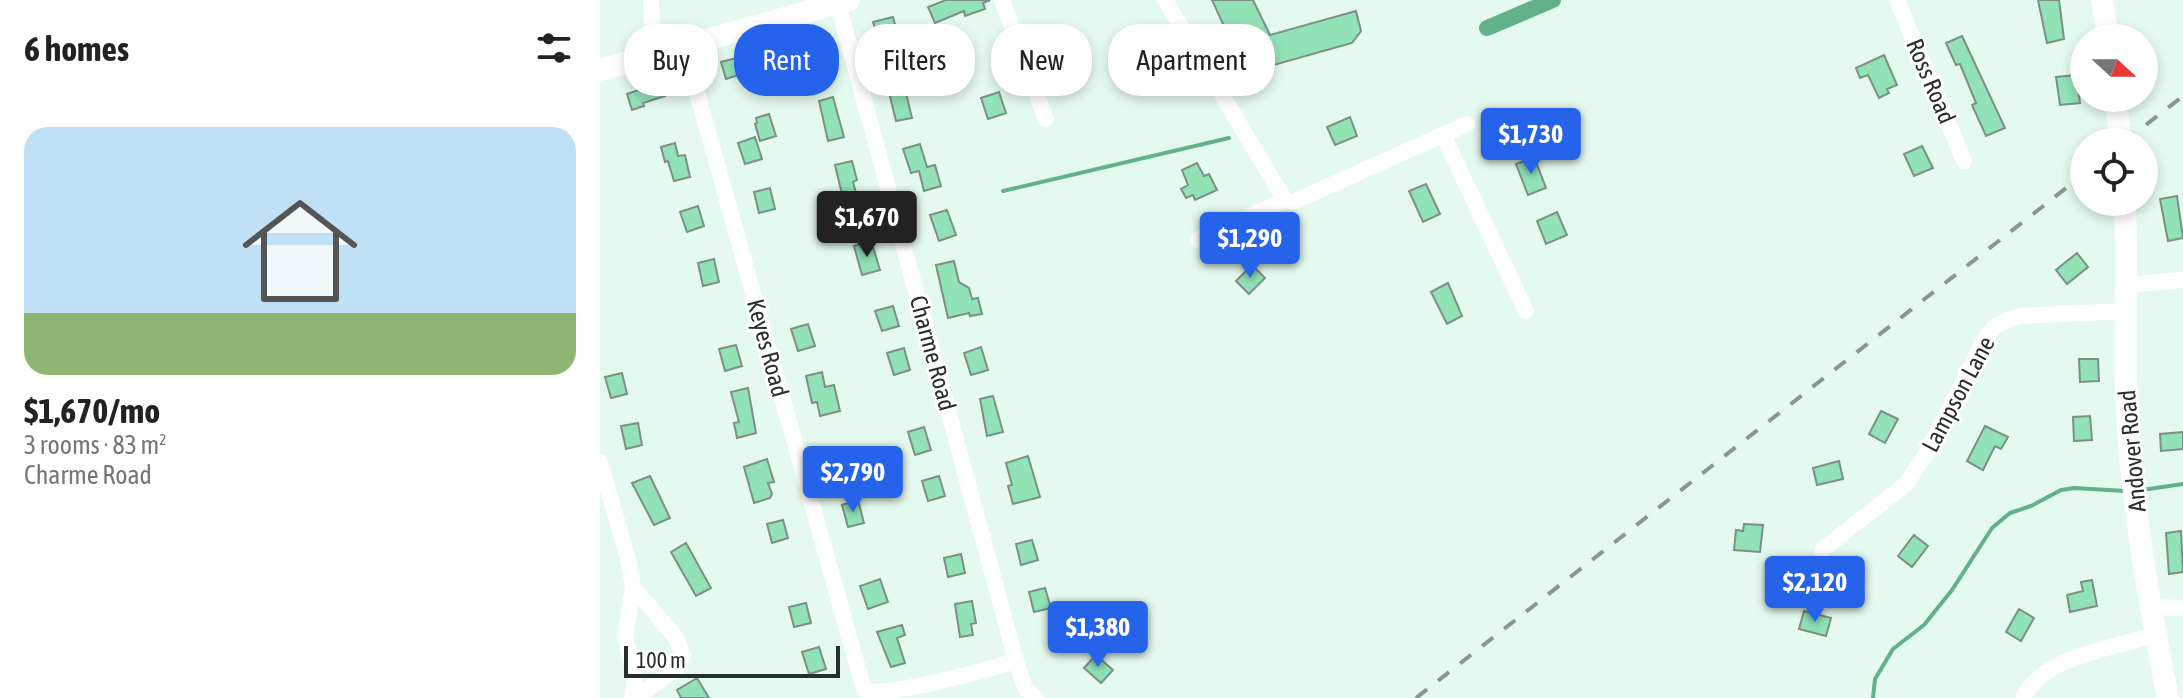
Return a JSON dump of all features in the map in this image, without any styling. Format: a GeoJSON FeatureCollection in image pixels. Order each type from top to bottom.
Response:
{"type":"FeatureCollection","features":[{"type":"Feature","properties":{"kind":"main road"},"geometry":{"type":"LineString","coordinates":[[2102,0],[2106,24]]}},
{"type":"Feature","properties":{"kind":"main road"},"geometry":{"type":"LineString","coordinates":[[718,36],[841,1]]}},
{"type":"Feature","properties":{"kind":"main road"},"geometry":{"type":"LineString","coordinates":[[600,70],[624,63]]}},
{"type":"Feature","properties":{"kind":"main road","name":"Andover Road"},"geometry":{"type":"LineString","coordinates":[[2125,216],[2127,413],[2132,474],[2150,607],[2168,698]]}},
{"type":"Feature","properties":{"kind":"street"},"geometry":{"type":"LineString","coordinates":[[651,0],[652,24]]}},
{"type":"Feature","properties":{"kind":"street"},"geometry":{"type":"LineString","coordinates":[[1002,0],[1046,119]]}},
{"type":"Feature","properties":{"kind":"street"},"geometry":{"type":"LineString","coordinates":[[1165,0],[1285,200]]}},
{"type":"Feature","properties":{"kind":"street","name":"Ross Road"},"geometry":{"type":"LineString","coordinates":[[1897,0],[1964,161]]}},
{"type":"Feature","properties":{"kind":"street","name":"Charme Road"},"geometry":{"type":"LineString","coordinates":[[841,1],[1016,661],[1025,688],[1036,698]]}},
{"type":"Feature","properties":{"kind":"street","name":"Keyes Road"},"geometry":{"type":"LineString","coordinates":[[698,96],[861,683],[869,694],[886,696],[924,690],[1016,661]]}},
{"type":"Feature","properties":{"kind":"street"},"geometry":{"type":"LineString","coordinates":[[1197,240],[1285,200],[1293,202],[1467,124]]}},
{"type":"Feature","properties":{"kind":"street"},"geometry":{"type":"LineString","coordinates":[[1443,135],[1526,311]]}},
{"type":"Feature","properties":{"kind":"street"},"geometry":{"type":"LineString","coordinates":[[2126,285],[2183,280]]}},
{"type":"Feature","properties":{"kind":"street","name":"Lampson Lane"},"geometry":{"type":"LineString","coordinates":[[1822,550],[1906,484],[1926,454],[1976,354],[1994,327],[2021,316],[2126,311]]}},
{"type":"Feature","properties":{"kind":"street"},"geometry":{"type":"LineString","coordinates":[[600,462],[633,587],[625,637],[635,678],[634,698]]}},
{"type":"Feature","properties":{"kind":"street"},"geometry":{"type":"LineString","coordinates":[[633,587],[677,639],[683,655],[677,668],[634,698]]}},
{"type":"Feature","properties":{"kind":"street"},"geometry":{"type":"LineString","coordinates":[[2150,607],[2183,608]]}},
{"type":"Feature","properties":{"kind":"street"},"geometry":{"type":"LineString","coordinates":[[2023,698],[2032,682],[2055,666],[2155,635]]}},
{"type":"Feature","properties":{"kind":"building"},"geometry":{"type":"Polygon","coordinates":[[[946,0],[990,0],[983,3],[985,9],[965,16],[964,11],[935,23],[928,7],[946,0]]]}},
{"type":"Feature","properties":{"kind":"building"},"geometry":{"type":"Polygon","coordinates":[[[1212,0],[1253,0],[1265,24],[1223,24],[1212,0]]]}},
{"type":"Feature","properties":{"kind":"building"},"geometry":{"type":"Polygon","coordinates":[[[2038,0],[2059,0],[2064,39],[2047,43],[2038,0]]]}},
{"type":"Feature","properties":{"kind":"building"},"geometry":{"type":"Polygon","coordinates":[[[1356,11],[1361,31],[1352,43],[1275,65],[1275,34],[1356,11]]]}},
{"type":"Feature","properties":{"kind":"building"},"geometry":{"type":"Polygon","coordinates":[[[893,17],[895,24],[874,24],[893,17]]]}},
{"type":"Feature","properties":{"kind":"building"},"geometry":{"type":"Polygon","coordinates":[[[1962,36],[2005,128],[1986,136],[1972,105],[1976,103],[1960,64],[1956,65],[1946,43],[1962,36]]]}},
{"type":"Feature","properties":{"kind":"building"},"geometry":{"type":"Polygon","coordinates":[[[1884,55],[1897,85],[1887,89],[1889,93],[1879,98],[1868,75],[1860,78],[1856,68],[1884,55]]]}},
{"type":"Feature","properties":{"kind":"building"},"geometry":{"type":"Polygon","coordinates":[[[734,59],[734,76],[726,79],[721,62],[734,59]]]}},
{"type":"Feature","properties":{"kind":"building"},"geometry":{"type":"Polygon","coordinates":[[[2070,76],[2070,104],[2060,105],[2056,77],[2070,76]]]}},
{"type":"Feature","properties":{"kind":"building"},"geometry":{"type":"Polygon","coordinates":[[[628,96],[665,96],[643,103],[644,106],[632,110],[628,96]]]}},
{"type":"Feature","properties":{"kind":"building"},"geometry":{"type":"Polygon","coordinates":[[[890,96],[907,96],[912,118],[896,121],[890,96]]]}},
{"type":"Feature","properties":{"kind":"building"},"geometry":{"type":"Polygon","coordinates":[[[1000,96],[1006,113],[988,119],[981,98],[1000,96]]]}},
{"type":"Feature","properties":{"kind":"building"},"geometry":{"type":"Polygon","coordinates":[[[833,97],[844,137],[828,141],[819,101],[833,97]]]}},
{"type":"Feature","properties":{"kind":"building"},"geometry":{"type":"Polygon","coordinates":[[[769,114],[776,136],[760,141],[756,118],[769,114]]]}},
{"type":"Feature","properties":{"kind":"building"},"geometry":{"type":"Polygon","coordinates":[[[1350,117],[1357,136],[1335,145],[1327,127],[1350,117]]]}},
{"type":"Feature","properties":{"kind":"building"},"geometry":{"type":"Polygon","coordinates":[[[755,137],[762,159],[745,164],[738,143],[755,137]]]}},
{"type":"Feature","properties":{"kind":"building"},"geometry":{"type":"Polygon","coordinates":[[[675,143],[678,156],[685,155],[690,177],[674,181],[661,147],[675,143]]]}},
{"type":"Feature","properties":{"kind":"building"},"geometry":{"type":"Polygon","coordinates":[[[920,144],[927,167],[935,165],[941,186],[924,191],[919,171],[911,173],[903,149],[920,144]]]}},
{"type":"Feature","properties":{"kind":"building"},"geometry":{"type":"Polygon","coordinates":[[[1922,146],[1933,168],[1914,176],[1904,154],[1922,146]]]}},
{"type":"Feature","properties":{"kind":"building"},"geometry":{"type":"Polygon","coordinates":[[[1534,157],[1546,188],[1528,195],[1516,164],[1534,157]]]}},
{"type":"Feature","properties":{"kind":"building"},"geometry":{"type":"Polygon","coordinates":[[[852,161],[857,180],[853,182],[860,207],[846,211],[835,165],[852,161]]]}},
{"type":"Feature","properties":{"kind":"building"},"geometry":{"type":"Polygon","coordinates":[[[1197,163],[1204,176],[1209,174],[1217,190],[1195,200],[1193,195],[1186,198],[1181,189],[1188,185],[1182,170],[1197,163]]]}},
{"type":"Feature","properties":{"kind":"building"},"geometry":{"type":"Polygon","coordinates":[[[1426,184],[1440,214],[1423,222],[1409,191],[1426,184]]]}},
{"type":"Feature","properties":{"kind":"building"},"geometry":{"type":"Polygon","coordinates":[[[770,188],[775,209],[759,213],[754,192],[770,188]]]}},
{"type":"Feature","properties":{"kind":"building"},"geometry":{"type":"Polygon","coordinates":[[[2177,196],[2183,238],[2168,241],[2160,199],[2177,196]]]}},
{"type":"Feature","properties":{"kind":"building"},"geometry":{"type":"Polygon","coordinates":[[[698,206],[704,226],[687,232],[680,212],[698,206]]]}},
{"type":"Feature","properties":{"kind":"building"},"geometry":{"type":"Polygon","coordinates":[[[947,210],[956,235],[939,241],[930,215],[947,210]]]}},
{"type":"Feature","properties":{"kind":"building"},"geometry":{"type":"Polygon","coordinates":[[[1557,212],[1567,235],[1546,244],[1537,221],[1557,212]]]}},
{"type":"Feature","properties":{"kind":"building"},"geometry":{"type":"Polygon","coordinates":[[[865,242],[867,249],[873,247],[880,270],[862,275],[854,246],[865,242]]]}},
{"type":"Feature","properties":{"kind":"building"},"geometry":{"type":"Polygon","coordinates":[[[2077,253],[2088,267],[2067,284],[2056,270],[2077,253]]]}},
{"type":"Feature","properties":{"kind":"building"},"geometry":{"type":"Polygon","coordinates":[[[714,259],[719,282],[703,286],[698,263],[714,259]]]}},
{"type":"Feature","properties":{"kind":"building"},"geometry":{"type":"Polygon","coordinates":[[[954,261],[959,282],[969,288],[972,299],[978,298],[982,314],[970,316],[969,313],[948,318],[936,265],[954,261]]]}},
{"type":"Feature","properties":{"kind":"building"},"geometry":{"type":"Polygon","coordinates":[[[1252,265],[1265,278],[1249,294],[1236,281],[1252,265]]]}},
{"type":"Feature","properties":{"kind":"building"},"geometry":{"type":"Polygon","coordinates":[[[1448,283],[1462,316],[1447,324],[1431,292],[1448,283]]]}},
{"type":"Feature","properties":{"kind":"building"},"geometry":{"type":"Polygon","coordinates":[[[893,306],[899,326],[882,331],[875,311],[893,306]]]}},
{"type":"Feature","properties":{"kind":"building"},"geometry":{"type":"Polygon","coordinates":[[[808,324],[815,346],[798,351],[791,329],[808,324]]]}},
{"type":"Feature","properties":{"kind":"building"},"geometry":{"type":"Polygon","coordinates":[[[736,345],[742,366],[725,371],[719,349],[736,345]]]}},
{"type":"Feature","properties":{"kind":"building"},"geometry":{"type":"Polygon","coordinates":[[[981,347],[988,370],[971,375],[964,353],[981,347]]]}},
{"type":"Feature","properties":{"kind":"building"},"geometry":{"type":"Polygon","coordinates":[[[904,348],[910,370],[894,375],[887,353],[904,348]]]}},
{"type":"Feature","properties":{"kind":"building"},"geometry":{"type":"Polygon","coordinates":[[[2079,359],[2098,359],[2099,381],[2080,382],[2079,359]]]}},
{"type":"Feature","properties":{"kind":"building"},"geometry":{"type":"Polygon","coordinates":[[[822,372],[825,387],[834,385],[840,411],[820,416],[817,402],[812,403],[806,376],[822,372]]]}},
{"type":"Feature","properties":{"kind":"building"},"geometry":{"type":"Polygon","coordinates":[[[622,373],[627,394],[611,398],[605,377],[622,373]]]}},
{"type":"Feature","properties":{"kind":"building"},"geometry":{"type":"Polygon","coordinates":[[[748,388],[756,433],[737,438],[734,423],[739,422],[731,392],[748,388]]]}},
{"type":"Feature","properties":{"kind":"building"},"geometry":{"type":"Polygon","coordinates":[[[993,396],[1003,432],[987,436],[980,399],[993,396]]]}},
{"type":"Feature","properties":{"kind":"building"},"geometry":{"type":"Polygon","coordinates":[[[1881,411],[1898,419],[1885,443],[1869,434],[1881,411]]]}},
{"type":"Feature","properties":{"kind":"building"},"geometry":{"type":"Polygon","coordinates":[[[2090,416],[2092,440],[2074,441],[2073,417],[2090,416]]]}},
{"type":"Feature","properties":{"kind":"building"},"geometry":{"type":"Polygon","coordinates":[[[638,423],[642,445],[626,449],[621,426],[638,423]]]}},
{"type":"Feature","properties":{"kind":"building"},"geometry":{"type":"Polygon","coordinates":[[[1985,426],[2008,437],[2001,449],[1995,446],[1983,470],[1967,461],[1985,426]]]}},
{"type":"Feature","properties":{"kind":"building"},"geometry":{"type":"Polygon","coordinates":[[[924,427],[931,450],[915,455],[908,432],[924,427]]]}},
{"type":"Feature","properties":{"kind":"building"},"geometry":{"type":"Polygon","coordinates":[[[2183,432],[2183,449],[2161,451],[2160,434],[2183,432]]]}},
{"type":"Feature","properties":{"kind":"building"},"geometry":{"type":"Polygon","coordinates":[[[844,451],[849,472],[833,476],[828,454],[844,451]]]}},
{"type":"Feature","properties":{"kind":"building"},"geometry":{"type":"Polygon","coordinates":[[[1028,456],[1040,497],[1013,504],[1006,463],[1028,456]]]}},
{"type":"Feature","properties":{"kind":"building"},"geometry":{"type":"Polygon","coordinates":[[[767,459],[774,482],[768,483],[772,494],[770,498],[754,503],[744,467],[767,459]]]}},
{"type":"Feature","properties":{"kind":"building"},"geometry":{"type":"Polygon","coordinates":[[[1839,461],[1843,479],[1817,485],[1813,468],[1839,461]]]}},
{"type":"Feature","properties":{"kind":"building"},"geometry":{"type":"Polygon","coordinates":[[[650,476],[670,518],[654,525],[632,483],[650,476]]]}},
{"type":"Feature","properties":{"kind":"building"},"geometry":{"type":"Polygon","coordinates":[[[939,476],[945,496],[928,501],[922,481],[939,476]]]}},
{"type":"Feature","properties":{"kind":"building"},"geometry":{"type":"Polygon","coordinates":[[[858,500],[864,523],[848,527],[842,505],[858,500]]]}},
{"type":"Feature","properties":{"kind":"building"},"geometry":{"type":"Polygon","coordinates":[[[783,520],[788,538],[772,543],[767,524],[783,520]]]}},
{"type":"Feature","properties":{"kind":"building"},"geometry":{"type":"Polygon","coordinates":[[[1744,524],[1763,525],[1760,552],[1734,550],[1736,530],[1743,531],[1744,524]]]}},
{"type":"Feature","properties":{"kind":"building"},"geometry":{"type":"Polygon","coordinates":[[[2181,531],[2183,572],[2169,574],[2166,533],[2181,531]]]}},
{"type":"Feature","properties":{"kind":"building"},"geometry":{"type":"Polygon","coordinates":[[[1914,535],[1928,546],[1912,567],[1898,556],[1914,535]]]}},
{"type":"Feature","properties":{"kind":"building"},"geometry":{"type":"Polygon","coordinates":[[[1032,540],[1038,560],[1021,565],[1016,544],[1032,540]]]}},
{"type":"Feature","properties":{"kind":"building"},"geometry":{"type":"Polygon","coordinates":[[[686,543],[711,588],[696,596],[671,552],[686,543]]]}},
{"type":"Feature","properties":{"kind":"building"},"geometry":{"type":"Polygon","coordinates":[[[961,554],[965,573],[948,577],[944,558],[961,554]]]}},
{"type":"Feature","properties":{"kind":"building"},"geometry":{"type":"Polygon","coordinates":[[[880,579],[888,602],[868,609],[860,586],[880,579]]]}},
{"type":"Feature","properties":{"kind":"building"},"geometry":{"type":"Polygon","coordinates":[[[2092,580],[2097,606],[2070,612],[2067,595],[2083,591],[2081,582],[2092,580]]]}},
{"type":"Feature","properties":{"kind":"building"},"geometry":{"type":"Polygon","coordinates":[[[1045,588],[1051,608],[1034,612],[1029,592],[1045,588]]]}},
{"type":"Feature","properties":{"kind":"building"},"geometry":{"type":"Polygon","coordinates":[[[972,601],[976,623],[971,624],[973,635],[960,637],[955,604],[972,601]]]}},
{"type":"Feature","properties":{"kind":"building"},"geometry":{"type":"Polygon","coordinates":[[[806,603],[811,623],[794,627],[789,607],[806,603]]]}},
{"type":"Feature","properties":{"kind":"building"},"geometry":{"type":"Polygon","coordinates":[[[2019,609],[2034,618],[2021,641],[2006,632],[2019,609]]]}},
{"type":"Feature","properties":{"kind":"building"},"geometry":{"type":"Polygon","coordinates":[[[1804,611],[1831,618],[1826,636],[1799,629],[1804,611]]]}},
{"type":"Feature","properties":{"kind":"building"},"geometry":{"type":"Polygon","coordinates":[[[902,625],[905,635],[897,638],[905,663],[891,667],[877,632],[902,625]]]}},
{"type":"Feature","properties":{"kind":"building"},"geometry":{"type":"Polygon","coordinates":[[[819,647],[826,669],[809,674],[802,652],[819,647]]]}},
{"type":"Feature","properties":{"kind":"building"},"geometry":{"type":"Polygon","coordinates":[[[1096,655],[1113,670],[1101,683],[1084,668],[1096,655]]]}},
{"type":"Feature","properties":{"kind":"building"},"geometry":{"type":"Polygon","coordinates":[[[697,678],[709,698],[681,698],[677,690],[697,678]]]}},
{"type":"Feature","properties":{"kind":"waterway"},"geometry":{"type":"LineString","coordinates":[[1487,28],[1553,0]]}},
{"type":"Feature","properties":{"kind":"waterway"},"geometry":{"type":"LineString","coordinates":[[1003,191],[1229,138]]}},
{"type":"Feature","properties":{"kind":"waterway"},"geometry":{"type":"LineString","coordinates":[[2142,490],[2183,484]]}},
{"type":"Feature","properties":{"kind":"waterway"},"geometry":{"type":"LineString","coordinates":[[1873,698],[1875,679],[1893,649],[1924,625],[1952,590],[1992,528],[2010,513],[2061,490],[2125,491]]}},
{"type":"Feature","properties":{"kind":"railway"},"geometry":{"type":"LineString","coordinates":[[2142,128],[2183,96]]}},
{"type":"Feature","properties":{"kind":"railway"},"geometry":{"type":"LineString","coordinates":[[1416,698],[2070,185]]}}]}
